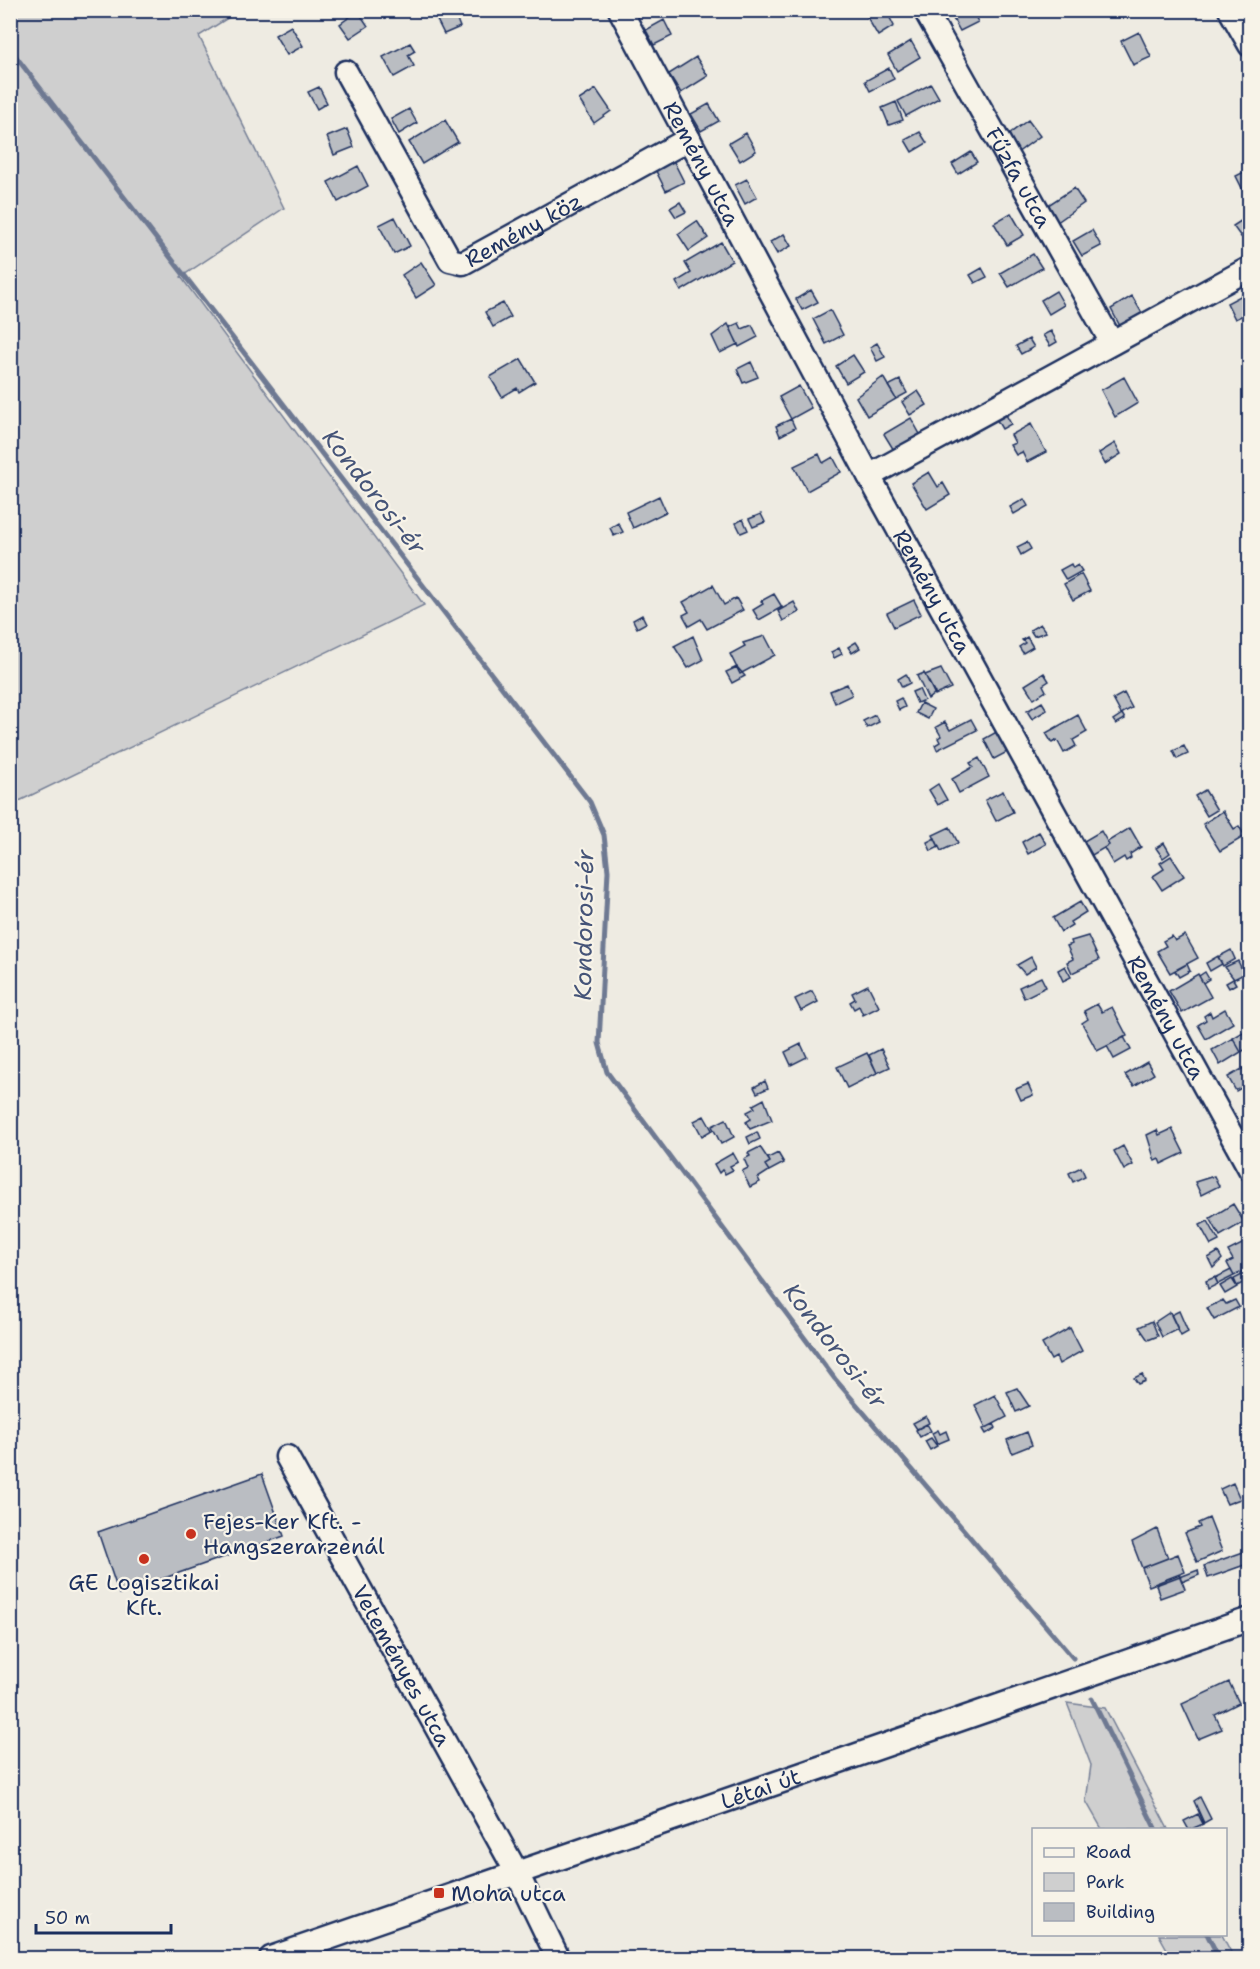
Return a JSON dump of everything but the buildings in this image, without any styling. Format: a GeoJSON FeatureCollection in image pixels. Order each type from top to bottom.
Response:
{"type":"FeatureCollection","features":[{"type":"Feature","properties":{"kind":"street","name":"Remény utca"},"geometry":{"type":"LineString","coordinates":[[620,10],[869,476],[1250,1169]]}},
{"type":"Feature","properties":{"kind":"street","name":"Fűzfa utca"},"geometry":{"type":"LineString","coordinates":[[925,10],[1112,343]]}},
{"type":"Feature","properties":{"kind":"street"},"geometry":{"type":"LineString","coordinates":[[1230,10],[1250,45]]}},
{"type":"Feature","properties":{"kind":"street","name":"Remény köz"},"geometry":{"type":"LineString","coordinates":[[346,72],[450,260],[463,262],[689,139]]}},
{"type":"Feature","properties":{"kind":"street"},"geometry":{"type":"LineString","coordinates":[[869,476],[1250,268]]}},
{"type":"Feature","properties":{"kind":"street","name":"Veteményes utca"},"geometry":{"type":"LineString","coordinates":[[287,1457],[517,1873]]}},
{"type":"Feature","properties":{"kind":"street","name":"Létai út"},"geometry":{"type":"LineString","coordinates":[[271,1959],[1250,1619]]}},
{"type":"Feature","properties":{"kind":"street"},"geometry":{"type":"LineString","coordinates":[[517,1873],[558,1959]]}},
{"type":"Feature","properties":{"kind":"green space"},"geometry":{"type":"Polygon","coordinates":[[[11,10],[239,11],[199,36],[284,208],[181,277],[424,605],[11,805],[11,10]]]}},
{"type":"Feature","properties":{"kind":"green space"},"geometry":{"type":"Polygon","coordinates":[[[1067,1703],[1105,1708],[1167,1828],[1101,1828],[1086,1801],[1091,1765],[1067,1703]]]}},
{"type":"Feature","properties":{"kind":"green space"},"geometry":{"type":"Polygon","coordinates":[[[1160,1936],[1223,1936],[1234,1958],[1172,1958],[1160,1936]]]}},
{"type":"Feature","properties":{"kind":"waterway","name":"Kondorosi-ér"},"geometry":{"type":"LineString","coordinates":[[10,49],[590,802],[604,835],[608,871],[599,1043],[607,1072],[835,1379],[1073,1658]]}},
{"type":"Feature","properties":{"kind":"waterway","name":"Kondorosi-ér"},"geometry":{"type":"LineString","coordinates":[[1092,1699],[1155,1828]]}},
{"type":"Feature","properties":{"kind":"waterway","name":"Kondorosi-ér"},"geometry":{"type":"LineString","coordinates":[[1208,1936],[1219,1958]]}},
{"type":"Feature","properties":{"kind":"place","name":"Fejes-Ker Kft. - Hangszerarzenál"},"geometry":{"type":"Point","coordinates":[191,1534]}},
{"type":"Feature","properties":{"kind":"place","name":"GE Logisztikai Kft."},"geometry":{"type":"Point","coordinates":[144,1559]}},
{"type":"Feature","properties":{"kind":"place","name":"Moha utca"},"geometry":{"type":"Point","coordinates":[439,1893]}}]}
